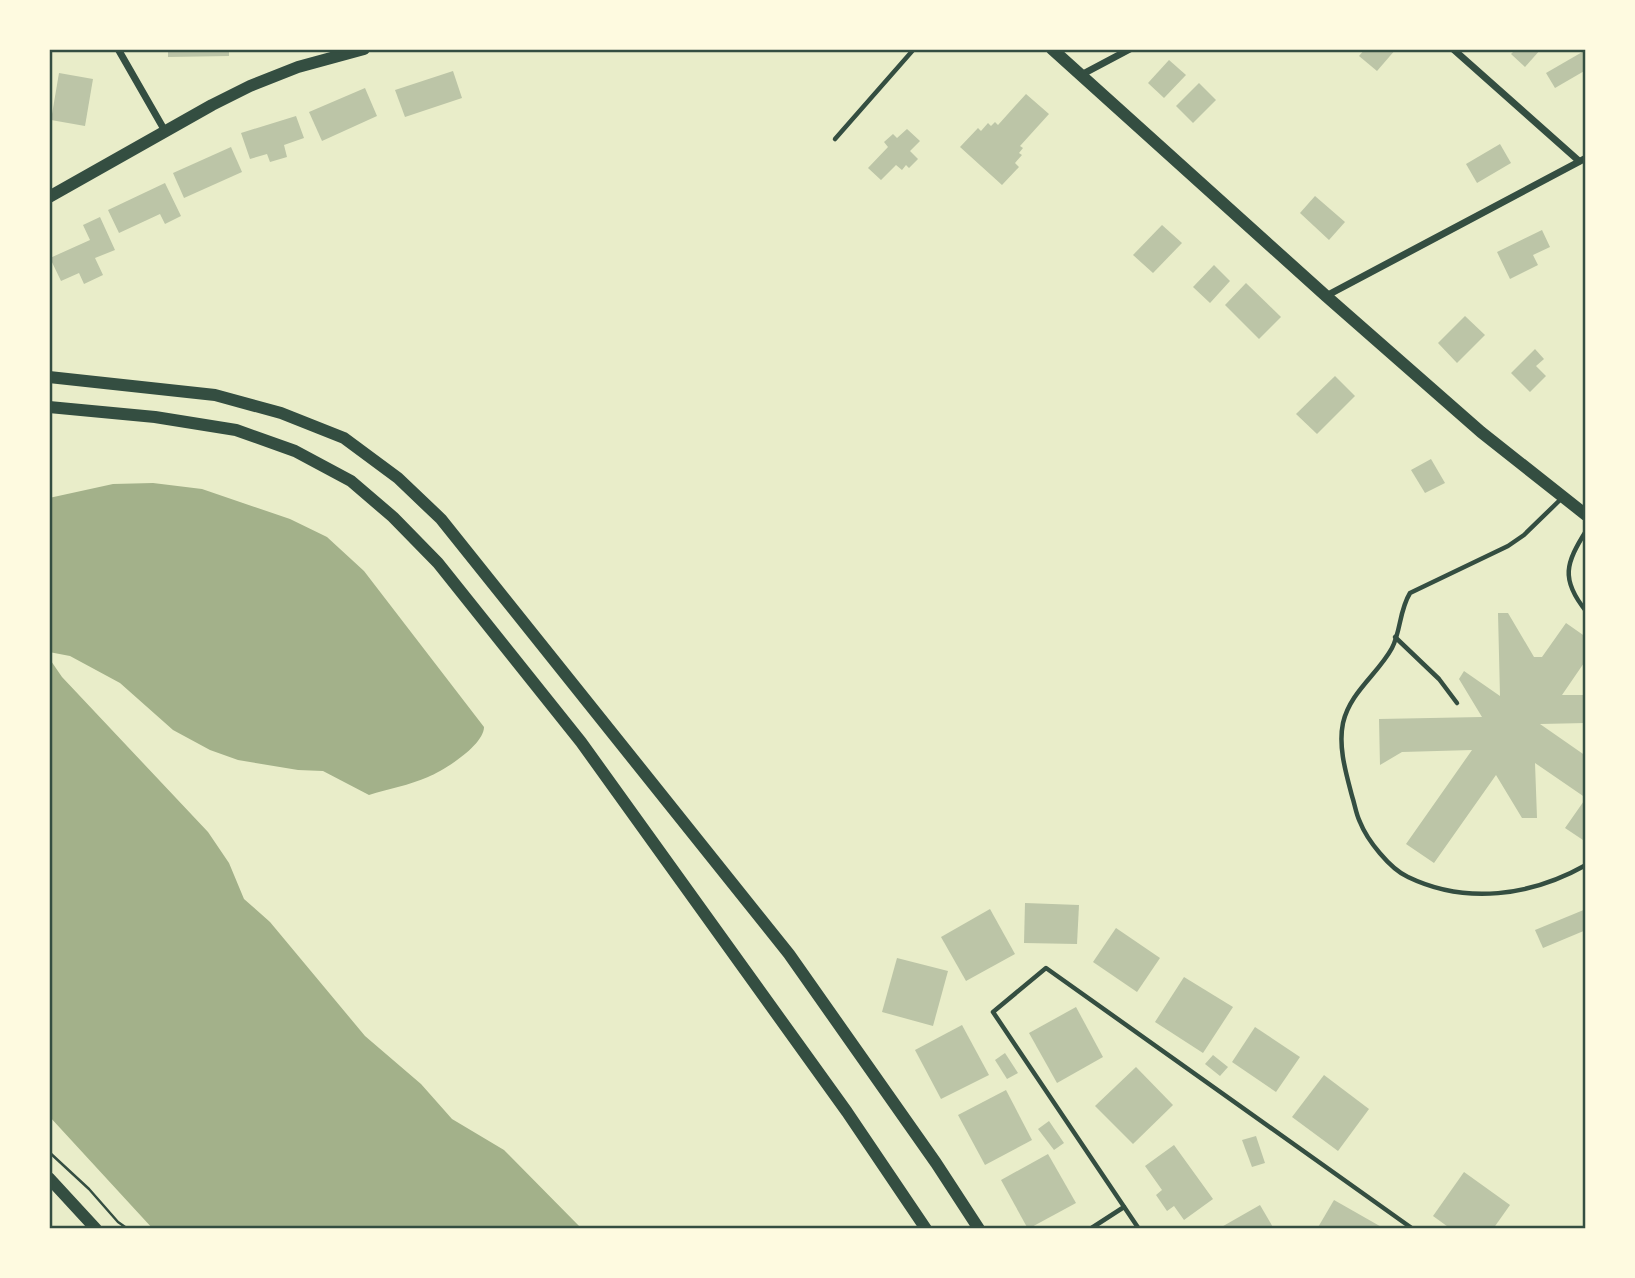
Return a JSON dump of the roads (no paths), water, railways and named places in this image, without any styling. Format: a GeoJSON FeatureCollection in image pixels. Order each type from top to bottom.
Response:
{"type":"FeatureCollection","features":[{"type":"Feature","properties":{"kind":"main road"},"geometry":{"type":"LineString","coordinates":[[49,197],[250,86],[298,67],[361,49]]}},
{"type":"Feature","properties":{"kind":"main road"},"geometry":{"type":"LineString","coordinates":[[1052,49],[1481,432],[1586,515]]}},
{"type":"Feature","properties":{"kind":"main road"},"geometry":{"type":"LineString","coordinates":[[49,377],[215,394],[281,413],[344,438],[398,478],[441,519],[789,954],[936,1163],[979,1229]]}},
{"type":"Feature","properties":{"kind":"main road"},"geometry":{"type":"LineString","coordinates":[[49,407],[155,417],[236,430],[295,451],[351,481],[393,517],[438,563],[581,742],[847,1112],[926,1229]]}},
{"type":"Feature","properties":{"kind":"main road"},"geometry":{"type":"LineString","coordinates":[[49,1178],[96,1229]]}},
{"type":"Feature","properties":{"kind":"street"},"geometry":{"type":"LineString","coordinates":[[118,49],[165,131]]}},
{"type":"Feature","properties":{"kind":"street"},"geometry":{"type":"LineString","coordinates":[[1080,75],[1129,49]]}},
{"type":"Feature","properties":{"kind":"street"},"geometry":{"type":"LineString","coordinates":[[1326,296],[1582,160],[1452,49]]}},
{"type":"Feature","properties":{"kind":"lane"},"geometry":{"type":"LineString","coordinates":[[835,139],[915,49]]}},
{"type":"Feature","properties":{"kind":"lane"},"geometry":{"type":"LineString","coordinates":[[1563,497],[1524,536],[1410,593],[1402,605],[1393,647],[1357,693],[1343,722],[1341,747],[1360,822],[1378,852],[1406,877],[1455,892],[1501,895],[1548,883],[1586,865]]}},
{"type":"Feature","properties":{"kind":"lane"},"geometry":{"type":"LineString","coordinates":[[1586,531],[1568,566],[1568,580],[1575,597],[1586,611]]}},
{"type":"Feature","properties":{"kind":"lane"},"geometry":{"type":"LineString","coordinates":[[1395,638],[1439,679],[1458,703]]}},
{"type":"Feature","properties":{"kind":"lane"},"geometry":{"type":"LineString","coordinates":[[1139,1229],[993,1012],[1046,968],[1413,1229]]}},
{"type":"Feature","properties":{"kind":"lane"},"geometry":{"type":"LineString","coordinates":[[1090,1229],[1124,1207]]}}]}
